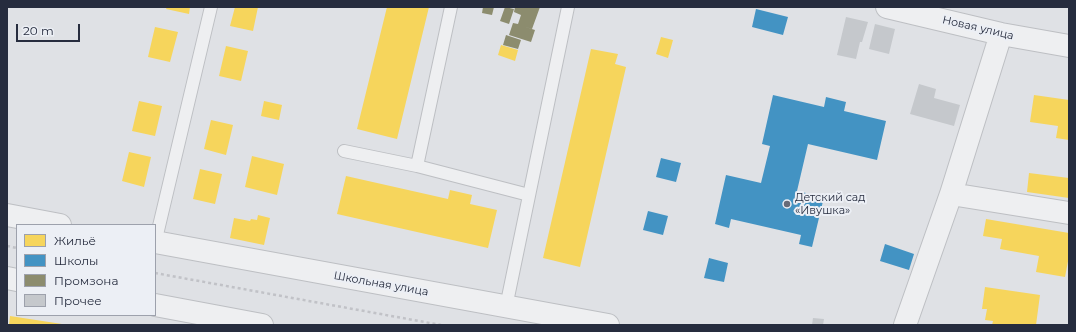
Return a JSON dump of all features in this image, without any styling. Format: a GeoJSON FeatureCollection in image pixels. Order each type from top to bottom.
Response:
{"type":"FeatureCollection","features":[{"type":"Feature","properties":{"kind":"street","name":"Новая улица"},"geometry":{"type":"LineString","coordinates":[[887,7],[1002,34],[1069,46]]}},
{"type":"Feature","properties":{"kind":"street"},"geometry":{"type":"LineString","coordinates":[[905,325],[950,194],[1002,34]]}},
{"type":"Feature","properties":{"kind":"street"},"geometry":{"type":"LineString","coordinates":[[950,194],[1069,212]]}},
{"type":"Feature","properties":{"kind":"street"},"geometry":{"type":"LineString","coordinates":[[7,215],[55,224]]}},
{"type":"Feature","properties":{"kind":"street","name":"Школьная улица"},"geometry":{"type":"LineString","coordinates":[[156,242],[608,325]]}},
{"type":"Feature","properties":{"kind":"street"},"geometry":{"type":"LineString","coordinates":[[156,305],[262,325]]}},
{"type":"Feature","properties":{"kind":"lane"},"geometry":{"type":"LineString","coordinates":[[156,238],[211,7]]}},
{"type":"Feature","properties":{"kind":"lane"},"geometry":{"type":"LineString","coordinates":[[417,166],[451,7]]}},
{"type":"Feature","properties":{"kind":"lane"},"geometry":{"type":"LineString","coordinates":[[506,307],[568,7]]}},
{"type":"Feature","properties":{"kind":"lane"},"geometry":{"type":"LineString","coordinates":[[344,151],[417,166],[529,195]]}},
{"type":"Feature","properties":{"kind":"path"},"geometry":{"type":"LineString","coordinates":[[156,273],[441,325]]}},
{"type":"Feature","properties":{"kind":"building: Жильё"},"geometry":{"type":"Polygon","coordinates":[[[167,7],[190,7],[189,14],[166,9],[167,7]]]}},
{"type":"Feature","properties":{"kind":"building: Жильё"},"geometry":{"type":"Polygon","coordinates":[[[235,7],[258,7],[253,31],[230,26],[235,7]]]}},
{"type":"Feature","properties":{"kind":"building: Жильё"},"geometry":{"type":"Polygon","coordinates":[[[387,7],[429,7],[397,139],[357,129],[387,7]]]}},
{"type":"Feature","properties":{"kind":"building: Жильё"},"geometry":{"type":"Polygon","coordinates":[[[155,27],[178,32],[170,62],[148,57],[155,27]]]}},
{"type":"Feature","properties":{"kind":"building: Жильё"},"geometry":{"type":"Polygon","coordinates":[[[661,37],[673,40],[668,58],[656,54],[661,37]]]}},
{"type":"Feature","properties":{"kind":"building: Жильё"},"geometry":{"type":"Polygon","coordinates":[[[501,45],[518,50],[515,61],[498,55],[501,45]]]}},
{"type":"Feature","properties":{"kind":"building: Жильё"},"geometry":{"type":"Polygon","coordinates":[[[226,46],[248,51],[241,81],[219,76],[226,46]]]}},
{"type":"Feature","properties":{"kind":"building: Жильё"},"geometry":{"type":"Polygon","coordinates":[[[591,49],[618,54],[615,64],[626,67],[580,267],[543,258],[591,49]]]}},
{"type":"Feature","properties":{"kind":"building: Жильё"},"geometry":{"type":"Polygon","coordinates":[[[1034,95],[1069,100],[1069,140],[1056,138],[1058,126],[1030,122],[1034,95]]]}},
{"type":"Feature","properties":{"kind":"building: Жильё"},"geometry":{"type":"Polygon","coordinates":[[[139,101],[162,106],[155,136],[132,131],[139,101]]]}},
{"type":"Feature","properties":{"kind":"building: Жильё"},"geometry":{"type":"Polygon","coordinates":[[[264,101],[282,105],[279,120],[261,116],[264,101]]]}},
{"type":"Feature","properties":{"kind":"building: Жильё"},"geometry":{"type":"Polygon","coordinates":[[[211,120],[233,125],[226,155],[204,149],[211,120]]]}},
{"type":"Feature","properties":{"kind":"building: Жильё"},"geometry":{"type":"Polygon","coordinates":[[[129,152],[151,157],[144,187],[122,181],[129,152]]]}},
{"type":"Feature","properties":{"kind":"building: Жильё"},"geometry":{"type":"Polygon","coordinates":[[[252,156],[284,164],[277,195],[245,187],[252,156]]]}},
{"type":"Feature","properties":{"kind":"building: Жильё"},"geometry":{"type":"Polygon","coordinates":[[[200,169],[222,174],[215,204],[193,199],[200,169]]]}},
{"type":"Feature","properties":{"kind":"building: Жильё"},"geometry":{"type":"Polygon","coordinates":[[[1029,173],[1069,178],[1069,198],[1027,192],[1029,173]]]}},
{"type":"Feature","properties":{"kind":"building: Жильё"},"geometry":{"type":"Polygon","coordinates":[[[346,176],[448,199],[450,190],[472,195],[470,204],[497,210],[488,248],[337,214],[346,176]]]}},
{"type":"Feature","properties":{"kind":"building: Жильё"},"geometry":{"type":"Polygon","coordinates":[[[258,215],[270,218],[264,245],[230,238],[234,218],[250,221],[251,219],[257,220],[258,215]]]}},
{"type":"Feature","properties":{"kind":"building: Жильё"},"geometry":{"type":"Polygon","coordinates":[[[986,219],[1069,233],[1069,256],[1065,277],[1036,272],[1039,256],[1000,249],[1002,239],[983,236],[986,219]]]}},
{"type":"Feature","properties":{"kind":"building: Жильё"},"geometry":{"type":"Polygon","coordinates":[[[985,287],[1040,295],[1036,325],[992,325],[993,321],[985,320],[987,309],[982,309],[985,287]]]}},
{"type":"Feature","properties":{"kind":"building: Жильё"},"geometry":{"type":"Polygon","coordinates":[[[10,316],[62,324],[9,325],[10,316]]]}},
{"type":"Feature","properties":{"kind":"building: Школы"},"geometry":{"type":"Polygon","coordinates":[[[756,9],[788,17],[783,35],[752,27],[756,9]]]}},
{"type":"Feature","properties":{"kind":"building: Школы"},"geometry":{"type":"Polygon","coordinates":[[[773,95],[824,107],[826,97],[846,102],[844,111],[886,121],[877,160],[808,144],[797,191],[824,197],[812,247],[799,244],[801,235],[731,219],[729,228],[715,224],[726,175],[761,183],[770,146],[762,144],[773,95]]]}},
{"type":"Feature","properties":{"kind":"building: Школы"},"geometry":{"type":"Polygon","coordinates":[[[661,158],[681,163],[676,182],[656,177],[661,158]]]}},
{"type":"Feature","properties":{"kind":"building: Школы"},"geometry":{"type":"Polygon","coordinates":[[[648,211],[668,216],[663,235],[643,230],[648,211]]]}},
{"type":"Feature","properties":{"kind":"building: Школы"},"geometry":{"type":"Polygon","coordinates":[[[885,244],[914,254],[909,270],[880,261],[885,244]]]}},
{"type":"Feature","properties":{"kind":"building: Школы"},"geometry":{"type":"Polygon","coordinates":[[[709,258],[728,263],[724,282],[704,278],[709,258]]]}},
{"type":"Feature","properties":{"kind":"building: Промзона"},"geometry":{"type":"Polygon","coordinates":[[[483,7],[494,7],[492,15],[482,13],[483,7]]]}},
{"type":"Feature","properties":{"kind":"building: Промзона"},"geometry":{"type":"Polygon","coordinates":[[[505,7],[514,9],[509,24],[500,21],[505,7]]]}},
{"type":"Feature","properties":{"kind":"building: Промзона"},"geometry":{"type":"Polygon","coordinates":[[[515,7],[540,7],[532,29],[522,26],[535,30],[531,42],[509,35],[513,23],[518,24],[521,15],[514,12],[515,7]]]}},
{"type":"Feature","properties":{"kind":"building: Промзона"},"geometry":{"type":"Polygon","coordinates":[[[506,35],[521,40],[518,49],[503,45],[506,35]]]}},
{"type":"Feature","properties":{"kind":"building: Прочее"},"geometry":{"type":"Polygon","coordinates":[[[846,17],[868,22],[862,42],[860,42],[856,59],[837,55],[846,17]]]}},
{"type":"Feature","properties":{"kind":"building: Прочее"},"geometry":{"type":"Polygon","coordinates":[[[875,24],[895,29],[889,54],[869,49],[875,24]]]}},
{"type":"Feature","properties":{"kind":"building: Прочее"},"geometry":{"type":"Polygon","coordinates":[[[919,84],[936,89],[934,98],[960,105],[954,126],[910,114],[919,84]]]}},
{"type":"Feature","properties":{"kind":"building: Прочее"},"geometry":{"type":"Polygon","coordinates":[[[813,318],[824,319],[823,325],[812,325],[813,318]]]}},
{"type":"Feature","properties":{"kind":"place","name":"Детский сад «Ивушка»"},"geometry":{"type":"Point","coordinates":[787,204]}}]}
